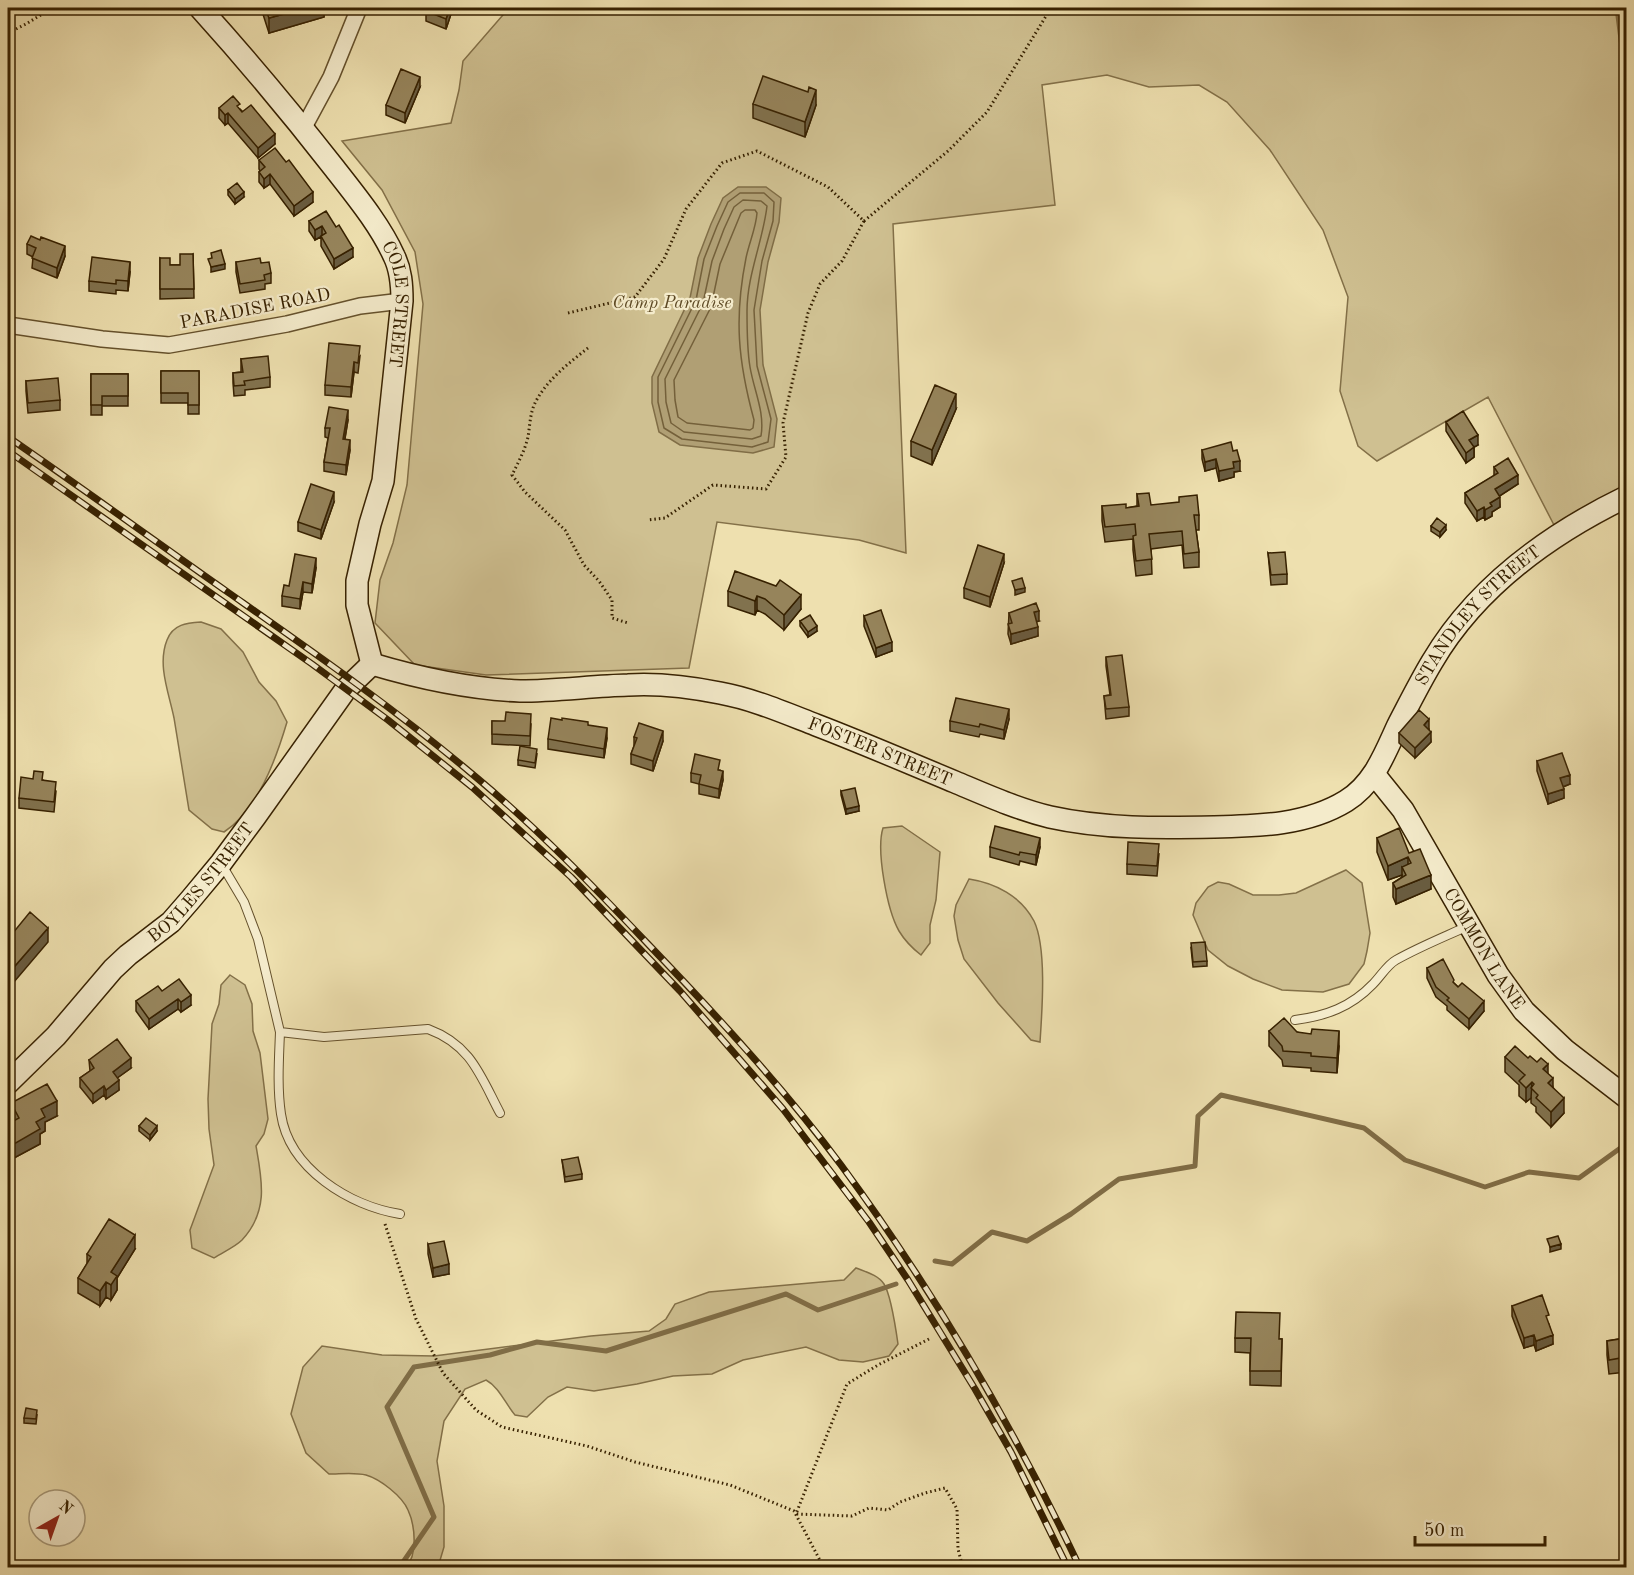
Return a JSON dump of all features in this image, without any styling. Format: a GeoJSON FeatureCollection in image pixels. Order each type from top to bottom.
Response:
{"type":"FeatureCollection","features":[{"type":"Feature","properties":{"kind":"street","name":"COLE STREET"},"geometry":{"type":"LineString","coordinates":[[200,8],[303,129],[373,221],[394,255],[402,281],[402,301],[383,481],[357,581],[357,605],[372,664]]}},
{"type":"Feature","properties":{"kind":"street"},"geometry":{"type":"LineString","coordinates":[[303,129],[331,77],[359,8]]}},
{"type":"Feature","properties":{"kind":"street","name":"PARADISE ROAD"},"geometry":{"type":"LineString","coordinates":[[8,325],[102,339],[169,345],[266,328],[360,306],[402,301]]}},
{"type":"Feature","properties":{"kind":"street","name":"STANDLEY STREET"},"geometry":{"type":"LineString","coordinates":[[1374,774],[1432,661],[1453,629],[1475,603],[1516,566],[1543,546],[1626,496]]}},
{"type":"Feature","properties":{"kind":"street","name":"FOSTER STREET"},"geometry":{"type":"LineString","coordinates":[[372,664],[439,681],[519,691],[628,685],[681,686],[725,694],[771,708],[997,800],[1047,816],[1122,828],[1261,825],[1312,817],[1343,803],[1360,792],[1374,774]]}},
{"type":"Feature","properties":{"kind":"street","name":"BOYLES STREET"},"geometry":{"type":"LineString","coordinates":[[8,1083],[56,1036],[113,969],[171,922],[221,863],[346,688],[372,664]]}},
{"type":"Feature","properties":{"kind":"street","name":"COMMON LANE"},"geometry":{"type":"LineString","coordinates":[[1374,774],[1403,810],[1498,975],[1524,1011],[1565,1050],[1626,1098]]}},
{"type":"Feature","properties":{"kind":"lane"},"geometry":{"type":"LineString","coordinates":[[221,863],[244,902],[258,939],[280,1032],[281,1115],[287,1136],[309,1169],[352,1200],[380,1211],[400,1214]]}},
{"type":"Feature","properties":{"kind":"lane"},"geometry":{"type":"LineString","coordinates":[[1294,1020],[1315,1018],[1335,1012],[1362,994],[1394,961],[1470,925]]}},
{"type":"Feature","properties":{"kind":"lane"},"geometry":{"type":"LineString","coordinates":[[280,1032],[324,1037],[428,1029],[460,1046],[474,1063],[500,1113]]}},
{"type":"Feature","properties":{"kind":"path"},"geometry":{"type":"LineString","coordinates":[[8,33],[52,8]]}},
{"type":"Feature","properties":{"kind":"path"},"geometry":{"type":"LineString","coordinates":[[647,520],[665,518],[712,485],[766,489],[786,457],[783,423],[808,313],[820,284],[842,261],[864,221],[948,151],[987,112],[1051,8]]}},
{"type":"Feature","properties":{"kind":"path"},"geometry":{"type":"LineString","coordinates":[[568,313],[635,297],[664,259],[686,209],[722,163],[757,151],[828,187],[864,221]]}},
{"type":"Feature","properties":{"kind":"path"},"geometry":{"type":"LineString","coordinates":[[588,348],[556,374],[535,401],[529,420],[528,438],[512,475],[525,492],[565,530],[584,565],[612,600],[612,618],[628,623]]}},
{"type":"Feature","properties":{"kind":"path"},"geometry":{"type":"LineString","coordinates":[[380,1211],[416,1319],[443,1373],[476,1410],[502,1427],[587,1446],[635,1462],[730,1485],[794,1511],[824,1568]]}},
{"type":"Feature","properties":{"kind":"path"},"geometry":{"type":"LineString","coordinates":[[796,1514],[847,1384],[929,1339]]}},
{"type":"Feature","properties":{"kind":"path"},"geometry":{"type":"LineString","coordinates":[[796,1514],[852,1516],[868,1508],[888,1510],[900,1502],[945,1488],[957,1509],[958,1549],[963,1568]]}},
{"type":"Feature","properties":{"kind":"green space","name":"Camp Paradise"},"geometry":{"type":"Polygon","coordinates":[[[509,8],[1626,8],[1626,488],[1554,525],[1488,397],[1377,461],[1358,446],[1340,391],[1348,297],[1323,230],[1270,150],[1227,102],[1199,85],[1149,87],[1107,75],[1042,85],[1055,205],[893,224],[906,553],[859,540],[717,522],[689,668],[486,675],[415,665],[375,623],[380,580],[393,543],[407,485],[423,304],[415,252],[382,190],[342,141],[451,123],[463,61],[509,8]]]}},
{"type":"Feature","properties":{"kind":"green space"},"geometry":{"type":"Polygon","coordinates":[[[201,622],[221,629],[243,652],[259,682],[276,701],[287,722],[271,767],[256,797],[247,811],[224,832],[212,829],[189,810],[164,669],[164,650],[173,631],[181,625],[201,622]]]}},
{"type":"Feature","properties":{"kind":"green space"},"geometry":{"type":"Polygon","coordinates":[[[902,826],[940,852],[936,900],[930,925],[930,943],[921,955],[899,931],[890,909],[884,880],[881,850],[883,828],[902,826]]]}},
{"type":"Feature","properties":{"kind":"green space"},"geometry":{"type":"Polygon","coordinates":[[[1346,870],[1362,883],[1370,933],[1364,964],[1349,984],[1323,992],[1282,990],[1228,966],[1208,950],[1193,915],[1196,903],[1208,887],[1218,882],[1229,884],[1253,895],[1296,893],[1346,870]]]}},
{"type":"Feature","properties":{"kind":"green space"},"geometry":{"type":"Polygon","coordinates":[[[969,879],[998,887],[1006,892],[1022,904],[1034,921],[1041,947],[1042,963],[1040,1042],[1031,1040],[998,1003],[964,959],[954,916],[956,905],[969,879]]]}},
{"type":"Feature","properties":{"kind":"green space"},"geometry":{"type":"Polygon","coordinates":[[[230,975],[245,985],[252,1004],[253,1031],[260,1053],[268,1119],[264,1134],[256,1146],[261,1195],[256,1218],[242,1240],[214,1258],[192,1248],[190,1230],[214,1165],[208,1099],[212,1024],[219,1004],[221,985],[230,975]]]}},
{"type":"Feature","properties":{"kind":"green space"},"geometry":{"type":"Polygon","coordinates":[[[856,1268],[879,1278],[887,1289],[898,1344],[889,1356],[863,1362],[839,1360],[806,1347],[743,1360],[712,1374],[673,1376],[594,1391],[567,1387],[548,1397],[527,1417],[515,1415],[498,1391],[486,1380],[465,1389],[444,1421],[437,1461],[444,1506],[444,1547],[438,1567],[406,1567],[410,1562],[414,1540],[410,1516],[401,1499],[372,1477],[357,1474],[329,1474],[306,1453],[291,1414],[303,1367],[322,1346],[382,1355],[434,1356],[649,1331],[666,1319],[675,1304],[709,1292],[844,1280],[856,1268]]]}},
{"type":"Feature","properties":{"kind":"water"},"geometry":{"type":"Polygon","coordinates":[[[738,187],[766,187],[781,198],[779,222],[768,262],[760,310],[763,365],[777,419],[774,447],[753,453],[680,445],[659,432],[652,403],[652,377],[690,298],[698,258],[711,224],[723,198],[738,187]]]}},
{"type":"Feature","properties":{"kind":"building"},"geometry":{"type":"Polygon","coordinates":[[[265,8],[306,8],[269,18],[265,8]]]}},
{"type":"Feature","properties":{"kind":"building"},"geometry":{"type":"Polygon","coordinates":[[[427,8],[450,8],[446,19],[426,11],[427,8]]]}},
{"type":"Feature","properties":{"kind":"building"},"geometry":{"type":"Polygon","coordinates":[[[401,69],[420,77],[405,113],[386,105],[401,69]]]}},
{"type":"Feature","properties":{"kind":"building"},"geometry":{"type":"Polygon","coordinates":[[[763,76],[808,92],[809,87],[816,90],[805,122],[753,104],[763,76]]]}},
{"type":"Feature","properties":{"kind":"building"},"geometry":{"type":"Polygon","coordinates":[[[233,96],[240,104],[237,106],[242,112],[251,105],[275,134],[258,148],[228,113],[225,115],[219,108],[233,96]]]}},
{"type":"Feature","properties":{"kind":"building"},"geometry":{"type":"Polygon","coordinates":[[[275,148],[286,162],[289,160],[313,192],[294,206],[270,174],[264,179],[259,172],[265,167],[259,160],[275,148]]]}},
{"type":"Feature","properties":{"kind":"building"},"geometry":{"type":"Polygon","coordinates":[[[237,183],[244,192],[235,199],[228,190],[237,183]]]}},
{"type":"Feature","properties":{"kind":"building"},"geometry":{"type":"Polygon","coordinates":[[[326,211],[336,227],[339,225],[353,248],[334,259],[321,236],[326,233],[322,226],[315,230],[309,221],[326,211]]]}},
{"type":"Feature","properties":{"kind":"building"},"geometry":{"type":"Polygon","coordinates":[[[31,236],[40,240],[41,237],[65,246],[57,268],[32,258],[36,248],[27,244],[31,236]]]}},
{"type":"Feature","properties":{"kind":"building"},"geometry":{"type":"Polygon","coordinates":[[[221,250],[225,264],[211,267],[208,259],[212,258],[211,253],[221,250]]]}},
{"type":"Feature","properties":{"kind":"building"},"geometry":{"type":"Polygon","coordinates":[[[180,254],[193,254],[194,289],[160,289],[160,258],[170,258],[170,265],[180,265],[180,254]]]}},
{"type":"Feature","properties":{"kind":"building"},"geometry":{"type":"Polygon","coordinates":[[[92,257],[130,262],[128,281],[116,280],[116,284],[89,281],[92,257]]]}},
{"type":"Feature","properties":{"kind":"building"},"geometry":{"type":"Polygon","coordinates":[[[260,258],[261,263],[269,262],[271,273],[264,275],[265,280],[240,284],[236,262],[260,258]]]}},
{"type":"Feature","properties":{"kind":"building"},"geometry":{"type":"Polygon","coordinates":[[[329,343],[360,346],[358,363],[354,362],[351,387],[325,385],[329,343]]]}},
{"type":"Feature","properties":{"kind":"building"},"geometry":{"type":"Polygon","coordinates":[[[268,356],[270,377],[244,381],[245,385],[234,386],[233,373],[243,372],[241,359],[268,356]]]}},
{"type":"Feature","properties":{"kind":"building"},"geometry":{"type":"Polygon","coordinates":[[[161,371],[199,371],[199,405],[188,405],[188,393],[161,393],[161,371]]]}},
{"type":"Feature","properties":{"kind":"building"},"geometry":{"type":"Polygon","coordinates":[[[91,374],[128,374],[128,396],[102,396],[102,405],[91,405],[91,374]]]}},
{"type":"Feature","properties":{"kind":"building"},"geometry":{"type":"Polygon","coordinates":[[[58,378],[60,400],[28,403],[26,381],[58,378]]]}},
{"type":"Feature","properties":{"kind":"building"},"geometry":{"type":"Polygon","coordinates":[[[935,385],[956,394],[932,450],[911,441],[935,385]]]}},
{"type":"Feature","properties":{"kind":"building"},"geometry":{"type":"Polygon","coordinates":[[[329,407],[348,410],[343,439],[350,440],[346,465],[324,462],[330,428],[325,428],[329,407]]]}},
{"type":"Feature","properties":{"kind":"building"},"geometry":{"type":"Polygon","coordinates":[[[1463,411],[1478,435],[1469,440],[1474,447],[1466,453],[1446,422],[1463,411]]]}},
{"type":"Feature","properties":{"kind":"building"},"geometry":{"type":"Polygon","coordinates":[[[1231,442],[1233,451],[1237,450],[1240,461],[1233,462],[1234,468],[1219,471],[1216,459],[1205,462],[1202,450],[1231,442]]]}},
{"type":"Feature","properties":{"kind":"building"},"geometry":{"type":"Polygon","coordinates":[[[1508,458],[1518,475],[1495,489],[1500,497],[1490,503],[1492,506],[1477,511],[1465,493],[1498,473],[1494,467],[1508,458]]]}},
{"type":"Feature","properties":{"kind":"building"},"geometry":{"type":"Polygon","coordinates":[[[311,484],[334,492],[321,530],[298,522],[311,484]]]}},
{"type":"Feature","properties":{"kind":"building"},"geometry":{"type":"Polygon","coordinates":[[[1149,493],[1151,505],[1179,502],[1179,497],[1197,495],[1199,515],[1194,515],[1199,552],[1184,554],[1182,531],[1149,534],[1152,559],[1136,561],[1133,536],[1136,535],[1135,524],[1105,527],[1102,506],[1126,504],[1126,508],[1139,506],[1137,494],[1149,493]]]}},
{"type":"Feature","properties":{"kind":"building"},"geometry":{"type":"Polygon","coordinates":[[[1437,518],[1446,525],[1440,532],[1431,526],[1437,518]]]}},
{"type":"Feature","properties":{"kind":"building"},"geometry":{"type":"Polygon","coordinates":[[[978,545],[1004,554],[990,597],[964,588],[978,545]]]}},
{"type":"Feature","properties":{"kind":"building"},"geometry":{"type":"Polygon","coordinates":[[[1285,552],[1287,574],[1271,575],[1268,553],[1285,552]]]}},
{"type":"Feature","properties":{"kind":"building"},"geometry":{"type":"Polygon","coordinates":[[[295,554],[316,558],[312,584],[303,582],[300,599],[282,596],[284,585],[289,586],[295,554]]]}},
{"type":"Feature","properties":{"kind":"building"},"geometry":{"type":"Polygon","coordinates":[[[735,571],[776,586],[780,580],[801,595],[784,615],[765,599],[757,596],[755,601],[728,591],[735,571]]]}},
{"type":"Feature","properties":{"kind":"building"},"geometry":{"type":"Polygon","coordinates":[[[1022,578],[1025,588],[1015,590],[1012,581],[1022,578]]]}},
{"type":"Feature","properties":{"kind":"building"},"geometry":{"type":"Polygon","coordinates":[[[1036,603],[1039,611],[1034,612],[1038,627],[1011,634],[1008,624],[1012,623],[1009,613],[1036,603]]]}},
{"type":"Feature","properties":{"kind":"building"},"geometry":{"type":"Polygon","coordinates":[[[881,610],[892,642],[876,648],[864,616],[881,610]]]}},
{"type":"Feature","properties":{"kind":"building"},"geometry":{"type":"Polygon","coordinates":[[[810,615],[817,626],[808,632],[800,621],[810,615]]]}},
{"type":"Feature","properties":{"kind":"building"},"geometry":{"type":"Polygon","coordinates":[[[1122,655],[1129,707],[1106,709],[1104,696],[1111,695],[1106,657],[1122,655]]]}},
{"type":"Feature","properties":{"kind":"building"},"geometry":{"type":"Polygon","coordinates":[[[956,698],[1009,709],[1004,730],[980,724],[979,727],[950,721],[956,698]]]}},
{"type":"Feature","properties":{"kind":"building"},"geometry":{"type":"Polygon","coordinates":[[[1419,710],[1429,719],[1424,725],[1431,732],[1415,748],[1399,733],[1419,710]]]}},
{"type":"Feature","properties":{"kind":"building"},"geometry":{"type":"Polygon","coordinates":[[[506,712],[531,714],[530,736],[492,734],[492,721],[505,721],[506,712]]]}},
{"type":"Feature","properties":{"kind":"building"},"geometry":{"type":"Polygon","coordinates":[[[551,718],[588,722],[588,725],[607,728],[604,749],[548,739],[551,718]]]}},
{"type":"Feature","properties":{"kind":"building"},"geometry":{"type":"Polygon","coordinates":[[[639,723],[663,731],[653,761],[631,754],[637,738],[634,737],[639,723]]]}},
{"type":"Feature","properties":{"kind":"building"},"geometry":{"type":"Polygon","coordinates":[[[520,746],[537,749],[535,763],[518,760],[520,746]]]}},
{"type":"Feature","properties":{"kind":"building"},"geometry":{"type":"Polygon","coordinates":[[[1562,753],[1570,775],[1560,778],[1564,789],[1548,794],[1537,761],[1562,753]]]}},
{"type":"Feature","properties":{"kind":"building"},"geometry":{"type":"Polygon","coordinates":[[[695,754],[720,760],[718,770],[723,771],[719,789],[699,784],[701,775],[691,773],[695,754]]]}},
{"type":"Feature","properties":{"kind":"building"},"geometry":{"type":"Polygon","coordinates":[[[34,771],[43,772],[42,780],[56,782],[54,802],[19,798],[21,777],[33,779],[34,771]]]}},
{"type":"Feature","properties":{"kind":"building"},"geometry":{"type":"Polygon","coordinates":[[[855,788],[859,806],[846,809],[841,791],[855,788]]]}},
{"type":"Feature","properties":{"kind":"building"},"geometry":{"type":"Polygon","coordinates":[[[995,826],[1040,838],[1036,855],[1020,852],[1019,855],[990,847],[995,826]]]}},
{"type":"Feature","properties":{"kind":"building"},"geometry":{"type":"Polygon","coordinates":[[[1399,828],[1409,853],[1420,849],[1431,875],[1396,889],[1393,883],[1406,875],[1402,867],[1411,863],[1408,857],[1388,866],[1377,838],[1399,828]]]}},
{"type":"Feature","properties":{"kind":"building"},"geometry":{"type":"Polygon","coordinates":[[[1128,842],[1159,844],[1157,866],[1127,864],[1128,842]]]}},
{"type":"Feature","properties":{"kind":"building"},"geometry":{"type":"Polygon","coordinates":[[[30,912],[48,928],[8,974],[8,939],[30,912]]]}},
{"type":"Feature","properties":{"kind":"building"},"geometry":{"type":"Polygon","coordinates":[[[1205,942],[1207,961],[1193,962],[1191,943],[1205,942]]]}},
{"type":"Feature","properties":{"kind":"building"},"geometry":{"type":"Polygon","coordinates":[[[1443,959],[1453,982],[1458,987],[1462,983],[1484,1001],[1469,1019],[1436,987],[1427,968],[1443,959]]]}},
{"type":"Feature","properties":{"kind":"building"},"geometry":{"type":"Polygon","coordinates":[[[179,979],[191,995],[181,1002],[178,999],[149,1019],[136,1001],[158,986],[162,991],[179,979]]]}},
{"type":"Feature","properties":{"kind":"building"},"geometry":{"type":"Polygon","coordinates":[[[1284,1018],[1297,1032],[1311,1034],[1312,1029],[1339,1031],[1337,1058],[1283,1051],[1282,1046],[1269,1031],[1284,1018]]]}},
{"type":"Feature","properties":{"kind":"building"},"geometry":{"type":"Polygon","coordinates":[[[117,1039],[131,1058],[113,1072],[119,1080],[106,1090],[104,1086],[93,1094],[80,1078],[94,1068],[89,1060],[117,1039]]]}},
{"type":"Feature","properties":{"kind":"building"},"geometry":{"type":"Polygon","coordinates":[[[1515,1046],[1528,1058],[1530,1056],[1537,1062],[1541,1058],[1548,1064],[1543,1069],[1553,1078],[1548,1083],[1564,1098],[1551,1112],[1536,1098],[1538,1095],[1531,1088],[1534,1084],[1532,1082],[1526,1088],[1519,1081],[1525,1075],[1505,1057],[1515,1046]]]}},
{"type":"Feature","properties":{"kind":"building"},"geometry":{"type":"Polygon","coordinates":[[[47,1084],[57,1101],[41,1109],[45,1117],[36,1122],[40,1129],[14,1144],[8,1133],[8,1124],[19,1118],[11,1103],[47,1084]]]}},
{"type":"Feature","properties":{"kind":"building"},"geometry":{"type":"Polygon","coordinates":[[[146,1118],[157,1126],[150,1135],[139,1126],[146,1118]]]}},
{"type":"Feature","properties":{"kind":"building"},"geometry":{"type":"Polygon","coordinates":[[[578,1157],[582,1174],[565,1177],[562,1160],[578,1157]]]}},
{"type":"Feature","properties":{"kind":"building"},"geometry":{"type":"Polygon","coordinates":[[[109,1219],[135,1235],[111,1272],[117,1276],[111,1285],[106,1282],[100,1291],[78,1278],[91,1257],[87,1254],[109,1219]]]}},
{"type":"Feature","properties":{"kind":"building"},"geometry":{"type":"Polygon","coordinates":[[[1558,1236],[1561,1244],[1550,1247],[1547,1239],[1558,1236]]]}},
{"type":"Feature","properties":{"kind":"building"},"geometry":{"type":"Polygon","coordinates":[[[444,1241],[449,1264],[433,1268],[428,1244],[444,1241]]]}},
{"type":"Feature","properties":{"kind":"building"},"geometry":{"type":"Polygon","coordinates":[[[1542,1295],[1553,1335],[1536,1341],[1534,1335],[1524,1338],[1512,1306],[1542,1295]]]}},
{"type":"Feature","properties":{"kind":"building"},"geometry":{"type":"Polygon","coordinates":[[[1236,1312],[1280,1313],[1281,1371],[1250,1371],[1251,1338],[1235,1338],[1236,1312]]]}},
{"type":"Feature","properties":{"kind":"building"},"geometry":{"type":"Polygon","coordinates":[[[1626,1338],[1626,1357],[1609,1360],[1607,1341],[1626,1338]]]}},
{"type":"Feature","properties":{"kind":"building"},"geometry":{"type":"Polygon","coordinates":[[[26,1408],[37,1410],[36,1419],[24,1418],[26,1408]]]}},
{"type":"Feature","properties":{"kind":"building"},"geometry":{"type":"Polygon","coordinates":[[[1626,1412],[1626,1428],[1620,1415],[1626,1412]]]}},
{"type":"Feature","properties":{"kind":"waterway"},"geometry":{"type":"LineString","coordinates":[[1617,8],[1626,79]]}},
{"type":"Feature","properties":{"kind":"waterway"},"geometry":{"type":"LineString","coordinates":[[935,1261],[952,1264],[992,1232],[1027,1241],[1071,1214],[1119,1179],[1195,1166],[1198,1116],[1221,1095],[1364,1128],[1405,1160],[1485,1187],[1529,1172],[1579,1178],[1626,1144]]}},
{"type":"Feature","properties":{"kind":"waterway"},"geometry":{"type":"LineString","coordinates":[[399,1568],[434,1517],[387,1407],[414,1367],[490,1355],[537,1342],[606,1351],[786,1294],[818,1310],[896,1284]]}},
{"type":"Feature","properties":{"kind":"railway"},"geometry":{"type":"LineString","coordinates":[[8,437],[324,660],[447,753],[500,797],[543,838],[673,970],[796,1107],[841,1165],[908,1261],[940,1310],[999,1411],[1080,1568]]}},
{"type":"Feature","properties":{"kind":"railway"},"geometry":{"type":"LineString","coordinates":[[8,451],[312,664],[388,720],[472,787],[571,877],[680,991],[783,1109],[869,1222],[908,1280],[975,1389],[1011,1452],[1068,1568]]}}]}
